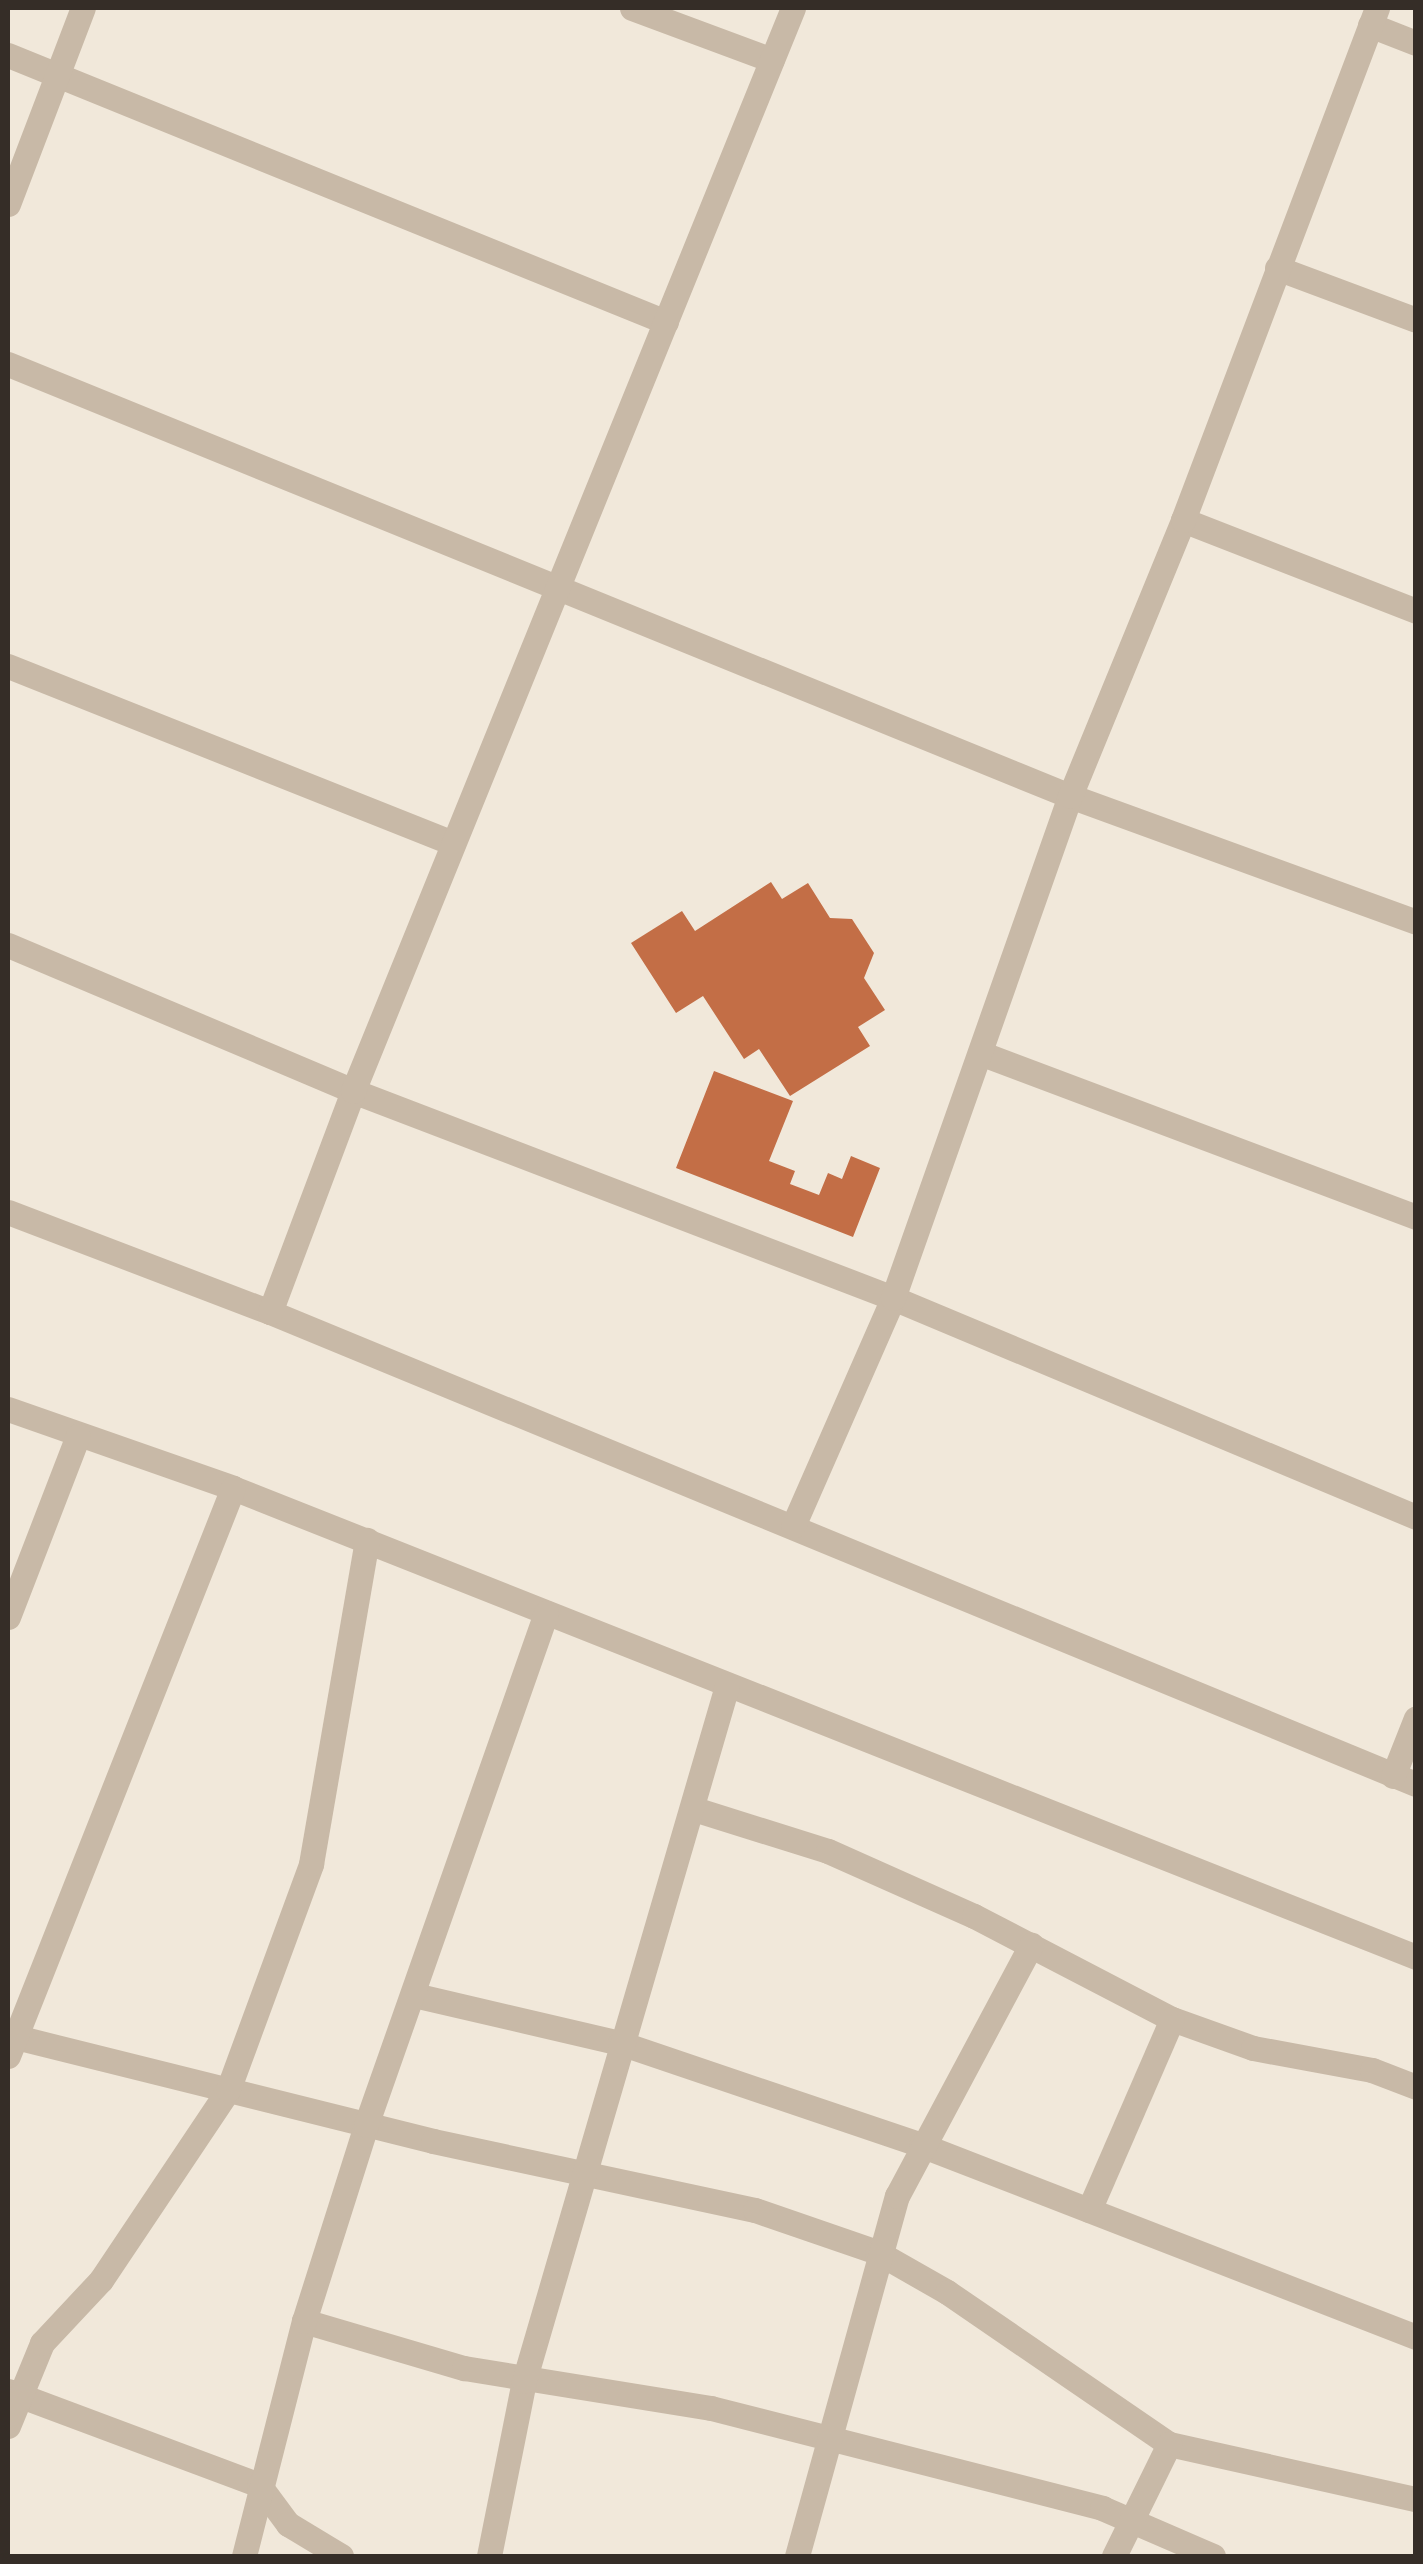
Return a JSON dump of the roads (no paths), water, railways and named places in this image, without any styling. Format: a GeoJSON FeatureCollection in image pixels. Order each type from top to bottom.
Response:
{"type":"FeatureCollection","features":[{"type":"Feature","properties":{"kind":"street"},"geometry":{"type":"LineString","coordinates":[[8,204],[83,8]]}},
{"type":"Feature","properties":{"kind":"street"},"geometry":{"type":"LineString","coordinates":[[632,8],[772,60]]}},
{"type":"Feature","properties":{"kind":"street"},"geometry":{"type":"LineString","coordinates":[[270,1312],[353,1091],[793,8]]}},
{"type":"Feature","properties":{"kind":"street"},"geometry":{"type":"LineString","coordinates":[[794,1526],[893,1298],[1070,796],[1183,520],[1373,16],[1416,43]]}},
{"type":"Feature","properties":{"kind":"street"},"geometry":{"type":"LineString","coordinates":[[8,55],[666,322]]}},
{"type":"Feature","properties":{"kind":"street"},"geometry":{"type":"LineString","coordinates":[[1277,268],[1416,320]]}},
{"type":"Feature","properties":{"kind":"street"},"geometry":{"type":"LineString","coordinates":[[8,364],[1070,796],[1416,922]]}},
{"type":"Feature","properties":{"kind":"street"},"geometry":{"type":"LineString","coordinates":[[1183,520],[1416,610]]}},
{"type":"Feature","properties":{"kind":"street"},"geometry":{"type":"LineString","coordinates":[[8,666],[453,843]]}},
{"type":"Feature","properties":{"kind":"street"},"geometry":{"type":"LineString","coordinates":[[8,945],[353,1091],[893,1298],[1416,1517]]}},
{"type":"Feature","properties":{"kind":"street"},"geometry":{"type":"LineString","coordinates":[[980,1053],[1416,1217]]}},
{"type":"Feature","properties":{"kind":"street"},"geometry":{"type":"LineString","coordinates":[[8,1212],[270,1312],[1404,1780],[1416,1718]]}},
{"type":"Feature","properties":{"kind":"street"},"geometry":{"type":"LineString","coordinates":[[8,1409],[367,1540],[726,1686],[1416,1957]]}},
{"type":"Feature","properties":{"kind":"street"},"geometry":{"type":"LineString","coordinates":[[8,1617],[78,1436]]}},
{"type":"Feature","properties":{"kind":"street"},"geometry":{"type":"LineString","coordinates":[[233,1488],[10,2042],[755,2210],[877,2252],[948,2292],[1169,2444],[1416,2499]]}},
{"type":"Feature","properties":{"kind":"street"},"geometry":{"type":"LineString","coordinates":[[8,2426],[12,2393],[42,2343],[110,2266],[228,2090],[311,1864],[367,1540]]}},
{"type":"Feature","properties":{"kind":"street"},"geometry":{"type":"LineString","coordinates":[[244,2556],[259,2485],[304,2321],[366,2125],[546,1613]]}},
{"type":"Feature","properties":{"kind":"street"},"geometry":{"type":"LineString","coordinates":[[490,2556],[524,2381],[620,2043],[694,1810],[726,1686]]}},
{"type":"Feature","properties":{"kind":"street"},"geometry":{"type":"LineString","coordinates":[[694,1810],[828,1851],[1031,1946],[1172,2019],[1253,2048],[1372,2070],[1416,2087]]}},
{"type":"Feature","properties":{"kind":"street"},"geometry":{"type":"LineString","coordinates":[[798,2556],[877,2252],[921,2145],[1031,1946]]}},
{"type":"Feature","properties":{"kind":"street"},"geometry":{"type":"LineString","coordinates":[[414,1995],[620,2043],[921,2145],[1416,2337]]}},
{"type":"Feature","properties":{"kind":"street"},"geometry":{"type":"LineString","coordinates":[[1089,2210],[1172,2019]]}},
{"type":"Feature","properties":{"kind":"street"},"geometry":{"type":"LineString","coordinates":[[304,2321],[524,2381],[711,2408],[827,2442],[1132,2518],[1213,2556]]}},
{"type":"Feature","properties":{"kind":"street"},"geometry":{"type":"LineString","coordinates":[[12,2393],[259,2485],[288,2524],[341,2556]]}},
{"type":"Feature","properties":{"kind":"street"},"geometry":{"type":"LineString","coordinates":[[1114,2556],[1169,2444]]}}]}
